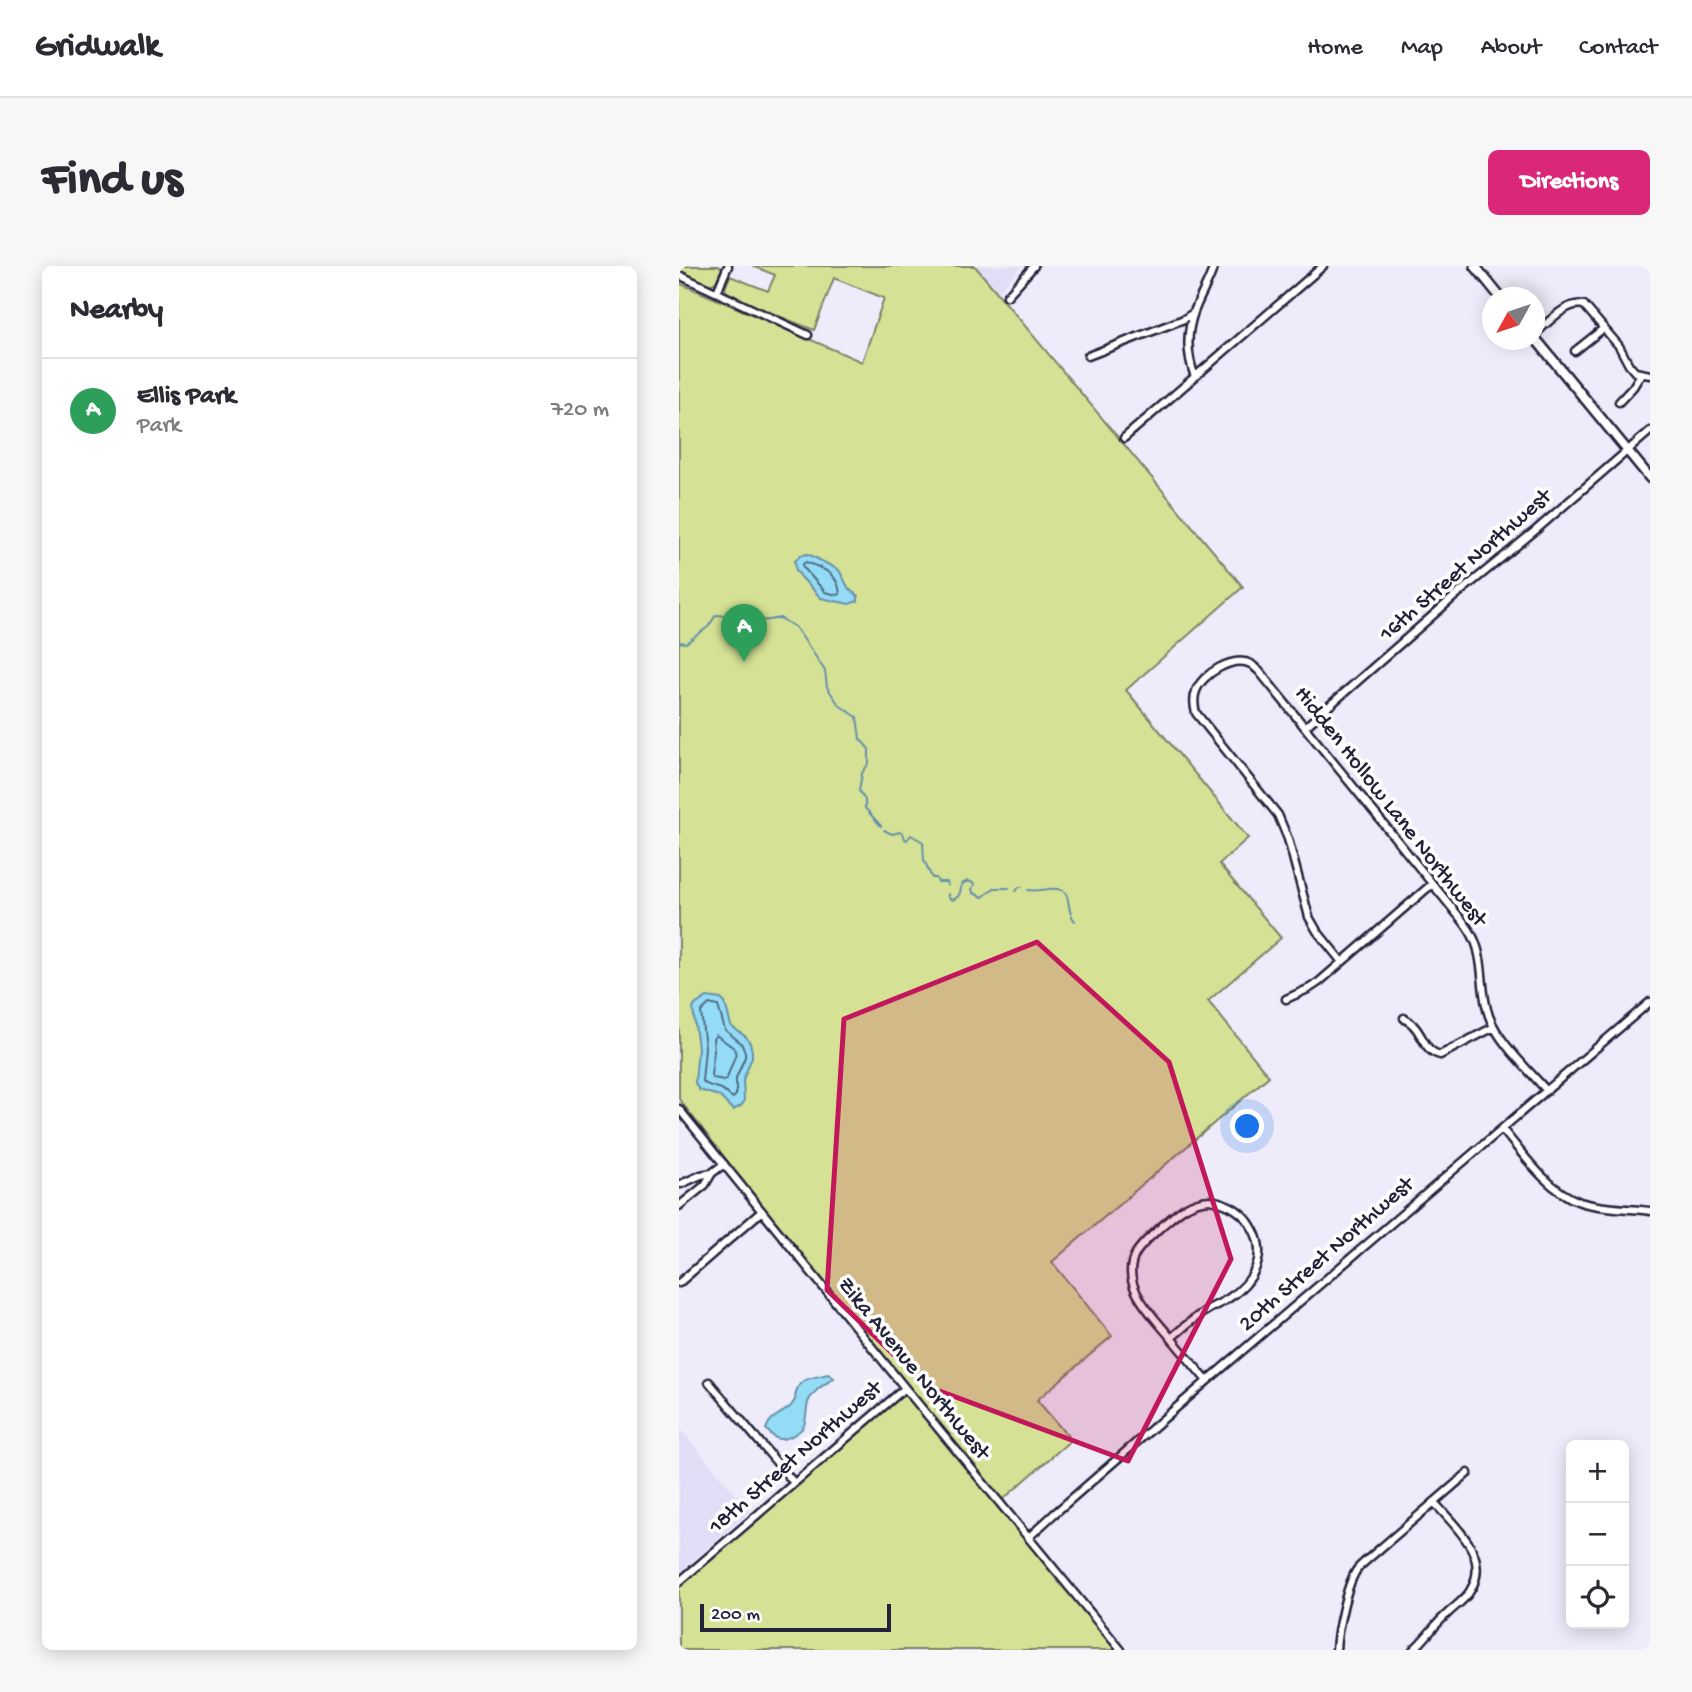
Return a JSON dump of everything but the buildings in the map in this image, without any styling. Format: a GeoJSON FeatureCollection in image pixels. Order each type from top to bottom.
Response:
{"type":"FeatureCollection","features":[{"type":"Feature","properties":{"kind":"street"},"geometry":{"type":"LineString","coordinates":[[717,292],[728,266]]}},
{"type":"Feature","properties":{"kind":"street"},"geometry":{"type":"LineString","coordinates":[[1007,296],[1034,266]]}},
{"type":"Feature","properties":{"kind":"street"},"geometry":{"type":"LineString","coordinates":[[1195,377],[1189,361],[1188,344],[1193,313],[1214,266]]}},
{"type":"Feature","properties":{"kind":"street"},"geometry":{"type":"LineString","coordinates":[[1124,438],[1323,266]]}},
{"type":"Feature","properties":{"kind":"street"},"geometry":{"type":"LineString","coordinates":[[1475,266],[1492,287]]}},
{"type":"Feature","properties":{"kind":"street"},"geometry":{"type":"LineString","coordinates":[[679,275],[807,335]]}},
{"type":"Feature","properties":{"kind":"street"},"geometry":{"type":"LineString","coordinates":[[1545,327],[1568,307],[1576,303],[1584,305],[1619,346],[1635,372],[1650,375]]}},
{"type":"Feature","properties":{"kind":"street"},"geometry":{"type":"LineString","coordinates":[[1088,356],[1184,319],[1193,313]]}},
{"type":"Feature","properties":{"kind":"street"},"geometry":{"type":"LineString","coordinates":[[1575,351],[1604,328]]}},
{"type":"Feature","properties":{"kind":"street"},"geometry":{"type":"LineString","coordinates":[[1545,348],[1650,478]]}},
{"type":"Feature","properties":{"kind":"street"},"geometry":{"type":"LineString","coordinates":[[1619,401],[1641,374]]}},
{"type":"Feature","properties":{"kind":"street","name":"16th Street Northwest"},"geometry":{"type":"LineString","coordinates":[[1305,727],[1650,431]]}},
{"type":"Feature","properties":{"kind":"street","name":"Hidden Hollow Lane Northwest"},"geometry":{"type":"LineString","coordinates":[[1342,962],[1309,917],[1288,839],[1278,816],[1196,713],[1194,700],[1198,686],[1222,666],[1240,662],[1251,664],[1259,671],[1462,920],[1475,942],[1488,1013],[1494,1027],[1546,1090]]}},
{"type":"Feature","properties":{"kind":"street"},"geometry":{"type":"LineString","coordinates":[[1286,999],[1310,988],[1432,884]]}},
{"type":"Feature","properties":{"kind":"street","name":"20th Street Northwest"},"geometry":{"type":"LineString","coordinates":[[1029,1537],[1650,1002]]}},
{"type":"Feature","properties":{"kind":"street"},"geometry":{"type":"LineString","coordinates":[[1404,1018],[1415,1026],[1428,1049],[1436,1055],[1494,1027]]}},
{"type":"Feature","properties":{"kind":"street","name":"Zika Avenue Northwest"},"geometry":{"type":"LineString","coordinates":[[679,1109],[1121,1650]]}},
{"type":"Feature","properties":{"kind":"street"},"geometry":{"type":"LineString","coordinates":[[1502,1129],[1549,1184],[1572,1199],[1591,1205],[1650,1211]]}},
{"type":"Feature","properties":{"kind":"street"},"geometry":{"type":"LineString","coordinates":[[679,1206],[705,1185],[712,1173],[724,1164]]}},
{"type":"Feature","properties":{"kind":"street"},"geometry":{"type":"LineString","coordinates":[[679,1184],[712,1173]]}},
{"type":"Feature","properties":{"kind":"street"},"geometry":{"type":"LineString","coordinates":[[1171,1338],[1201,1313],[1231,1297],[1244,1286],[1256,1269],[1259,1259],[1257,1237],[1244,1217],[1228,1204],[1210,1200],[1199,1201],[1182,1209],[1148,1239],[1133,1260],[1132,1280],[1140,1299],[1171,1338],[1207,1381]]}},
{"type":"Feature","properties":{"kind":"street"},"geometry":{"type":"LineString","coordinates":[[679,1283],[762,1211]]}},
{"type":"Feature","properties":{"kind":"street"},"geometry":{"type":"LineString","coordinates":[[709,1382],[794,1483]]}},
{"type":"Feature","properties":{"kind":"street","name":"18th Street Northwest"},"geometry":{"type":"LineString","coordinates":[[679,1582],[905,1388]]}},
{"type":"Feature","properties":{"kind":"street"},"geometry":{"type":"LineString","coordinates":[[1336,1650],[1347,1598],[1357,1570],[1468,1473]]}},
{"type":"Feature","properties":{"kind":"street"},"geometry":{"type":"LineString","coordinates":[[1413,1650],[1469,1592],[1477,1572],[1475,1556],[1469,1544],[1434,1502]]}},
{"type":"Feature","properties":{"kind":"highlighted area"},"geometry":{"type":"Polygon","coordinates":[[[1037,942],[1169,1062],[1231,1259],[1128,1461],[926,1386],[827,1290],[844,1019],[1037,942]]]}},
{"type":"Feature","properties":{"kind":"shaded area"},"geometry":{"type":"Polygon","coordinates":[[[975,266],[1022,266],[997,293],[975,266]]]}},
{"type":"Feature","properties":{"kind":"shaded area"},"geometry":{"type":"Polygon","coordinates":[[[679,1428],[750,1511],[679,1573],[679,1428]]]}},
{"type":"Feature","properties":{"kind":"green space"},"geometry":{"type":"Polygon","coordinates":[[[679,266],[722,268],[716,282],[710,285],[679,271],[679,266]]]}},
{"type":"Feature","properties":{"kind":"green space"},"geometry":{"type":"Polygon","coordinates":[[[753,266],[975,266],[1243,587],[1126,690],[1248,838],[1219,864],[1281,938],[1208,1001],[1269,1076],[1052,1262],[1112,1336],[1037,1400],[1071,1440],[1000,1502],[1121,1650],[679,1650],[679,1582],[905,1388],[679,1099],[679,283],[862,362],[884,298],[834,278],[814,330],[727,292],[725,288],[730,276],[768,291],[775,275],[753,266]]]}},
{"type":"Feature","properties":{"kind":"water"},"geometry":{"type":"Polygon","coordinates":[[[808,554],[839,570],[849,589],[858,596],[858,601],[849,604],[821,598],[796,570],[795,561],[801,555],[808,554]]]}},
{"type":"Feature","properties":{"kind":"water"},"geometry":{"type":"Polygon","coordinates":[[[707,997],[721,999],[725,1003],[731,1026],[746,1037],[752,1051],[743,1080],[744,1102],[733,1110],[719,1096],[699,1090],[695,1083],[698,1048],[693,1009],[707,997]]]}},
{"type":"Feature","properties":{"kind":"water"},"geometry":{"type":"Polygon","coordinates":[[[828,1374],[834,1378],[811,1396],[802,1429],[783,1439],[777,1438],[766,1429],[772,1419],[792,1405],[801,1383],[809,1378],[828,1374]]]}},
{"type":"Feature","properties":{"kind":"waterway"},"geometry":{"type":"LineString","coordinates":[[679,642],[686,643],[708,627],[716,615],[754,621],[780,618],[795,627],[825,671],[827,687],[839,705],[857,717],[860,739],[869,749],[869,763],[862,773],[859,791],[865,800],[865,808],[881,826]]}},
{"type":"Feature","properties":{"kind":"waterway"},"geometry":{"type":"LineString","coordinates":[[884,830],[892,834],[903,833],[907,840],[911,835],[923,842],[924,860],[932,878],[936,878],[938,882],[947,882],[948,886]]}},
{"type":"Feature","properties":{"kind":"waterway"},"geometry":{"type":"LineString","coordinates":[[948,894],[952,900],[955,899],[960,894],[962,884],[968,881],[975,884],[973,893],[983,897],[994,888],[1009,888]]}},
{"type":"Feature","properties":{"kind":"waterway"},"geometry":{"type":"LineString","coordinates":[[1016,891],[1022,887]]}},
{"type":"Feature","properties":{"kind":"waterway"},"geometry":{"type":"LineString","coordinates":[[1028,890],[1062,890],[1075,921]]}},
{"type":"Feature","properties":{"kind":"place","name":"Ellis Park"},"geometry":{"type":"Point","coordinates":[744,662]}}]}
